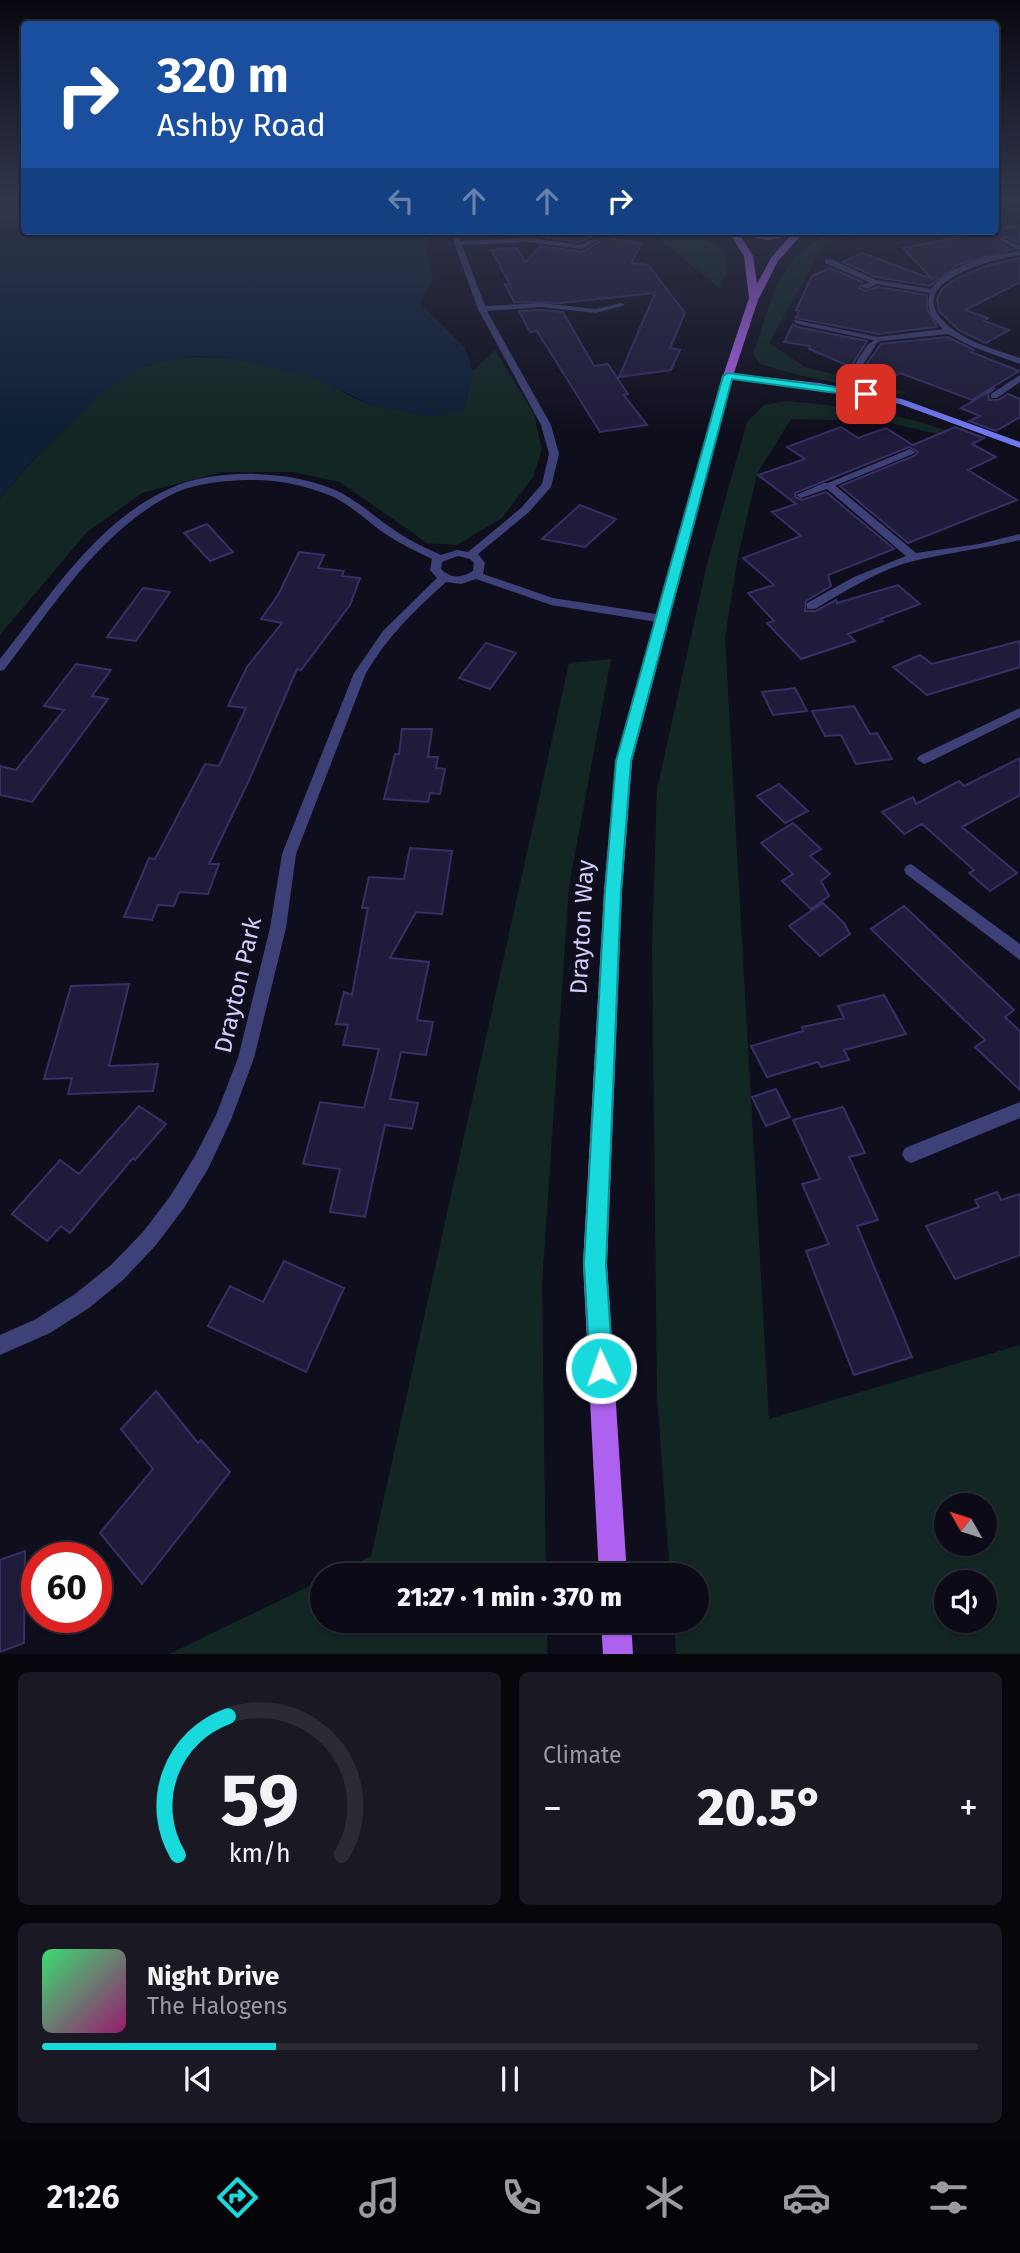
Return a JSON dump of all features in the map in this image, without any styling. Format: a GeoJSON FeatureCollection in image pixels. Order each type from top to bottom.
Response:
{"type":"FeatureCollection","features":[{"type":"Feature","properties":{"kind":"main road","name":"Drayton Way"},"geometry":{"type":"LineString","coordinates":[[752,277],[752,300]]}},
{"type":"Feature","properties":{"kind":"main road","name":"Drayton Way"},"geometry":{"type":"LineString","coordinates":[[612,1563],[595,1264],[613,891],[624,761],[728,376],[752,300],[765,277]]}},
{"type":"Feature","properties":{"kind":"main road"},"geometry":{"type":"LineString","coordinates":[[617,1633],[618,1654]]}},
{"type":"Feature","properties":{"kind":"street"},"geometry":{"type":"LineString","coordinates":[[470,277],[482,309],[546,425],[554,454],[547,485],[525,510],[471,555]]}},
{"type":"Feature","properties":{"kind":"street"},"geometry":{"type":"LineString","coordinates":[[865,277],[876,282],[932,292]]}},
{"type":"Feature","properties":{"kind":"street"},"geometry":{"type":"LineString","coordinates":[[946,277],[932,292],[931,306],[937,318],[949,331],[1017,358]]}},
{"type":"Feature","properties":{"kind":"street"},"geometry":{"type":"LineString","coordinates":[[866,287],[876,282]]}},
{"type":"Feature","properties":{"kind":"street"},"geometry":{"type":"LineString","coordinates":[[482,309],[541,305],[596,310],[621,305]]}},
{"type":"Feature","properties":{"kind":"street"},"geometry":{"type":"LineString","coordinates":[[798,322],[875,342],[949,331]]}},
{"type":"Feature","properties":{"kind":"street"},"geometry":{"type":"LineString","coordinates":[[857,367],[875,342]]}},
{"type":"Feature","properties":{"kind":"street"},"geometry":{"type":"LineString","coordinates":[[728,376],[819,386],[902,402],[1020,445]]}},
{"type":"Feature","properties":{"kind":"street"},"geometry":{"type":"LineString","coordinates":[[994,396],[1020,378]]}},
{"type":"Feature","properties":{"kind":"street"},"geometry":{"type":"LineString","coordinates":[[802,495],[910,452]]}},
{"type":"Feature","properties":{"kind":"street"},"geometry":{"type":"LineString","coordinates":[[0,667],[114,531],[152,502],[176,490],[208,481],[238,477],[271,478],[315,485],[346,499],[388,531],[439,558],[457,552],[471,555],[480,563],[476,575]]}},
{"type":"Feature","properties":{"kind":"street"},"geometry":{"type":"LineString","coordinates":[[828,485],[914,556]]}},
{"type":"Feature","properties":{"kind":"street"},"geometry":{"type":"LineString","coordinates":[[811,606],[858,579],[914,556],[979,547],[1020,537]]}},
{"type":"Feature","properties":{"kind":"street"},"geometry":{"type":"LineString","coordinates":[[439,558],[435,570],[444,578],[458,581],[476,575],[551,601],[663,619]]}},
{"type":"Feature","properties":{"kind":"street","name":"Drayton Park"},"geometry":{"type":"LineString","coordinates":[[0,1345],[26,1336],[80,1304],[132,1259],[175,1208],[210,1148],[240,1076],[278,927],[281,884],[289,854],[360,673],[374,647],[389,630],[444,578]]}},
{"type":"Feature","properties":{"kind":"street"},"geometry":{"type":"LineString","coordinates":[[924,760],[1020,712]]}},
{"type":"Feature","properties":{"kind":"street"},"geometry":{"type":"LineString","coordinates":[[911,870],[1020,954]]}},
{"type":"Feature","properties":{"kind":"street"},"geometry":{"type":"LineString","coordinates":[[911,1154],[1020,1111]]}},
{"type":"Feature","properties":{"kind":"green space"},"geometry":{"type":"Polygon","coordinates":[[[706,277],[724,277],[719,288],[706,277]]]}},
{"type":"Feature","properties":{"kind":"green space"},"geometry":{"type":"Polygon","coordinates":[[[806,277],[769,343],[805,367],[907,392],[895,395],[794,374],[760,364],[753,354],[780,279],[806,277]]]}},
{"type":"Feature","properties":{"kind":"green space"},"geometry":{"type":"Polygon","coordinates":[[[495,350],[534,414],[542,449],[533,477],[502,518],[457,545],[427,543],[340,482],[293,472],[222,472],[142,493],[87,532],[0,635],[0,499],[68,422],[109,386],[130,373],[169,360],[211,357],[233,359],[275,366],[316,378],[374,405],[464,410],[473,371],[495,350]]]}},
{"type":"Feature","properties":{"kind":"green space"},"geometry":{"type":"Polygon","coordinates":[[[788,401],[899,417],[964,437],[959,439],[881,421],[791,419],[757,474],[738,556],[725,638],[769,1419],[1020,1345],[1020,1654],[676,1654],[675,1633],[709,1633],[709,1563],[669,1563],[657,1395],[652,946],[657,789],[707,564],[747,422],[764,405],[788,401]]]}},
{"type":"Feature","properties":{"kind":"green space"},"geometry":{"type":"Polygon","coordinates":[[[611,659],[569,886],[542,1285],[546,1563],[357,1563],[371,1556],[569,663],[611,659]]]}},
{"type":"Feature","properties":{"kind":"green space"},"geometry":{"type":"Polygon","coordinates":[[[310,1586],[310,1633],[547,1633],[547,1654],[169,1654],[310,1586]]]}},
{"type":"Feature","properties":{"kind":"water"},"geometry":{"type":"Polygon","coordinates":[[[0,277],[433,277],[420,303],[465,348],[473,371],[464,410],[433,417],[371,405],[316,378],[229,358],[195,356],[147,365],[106,389],[36,456],[0,499],[0,277]]]}},
{"type":"Feature","properties":{"kind":"building"},"geometry":{"type":"Polygon","coordinates":[[[506,277],[657,277],[685,313],[670,348],[680,350],[671,370],[619,377],[655,293],[561,303],[514,302],[505,284],[510,284],[506,277]]]}},
{"type":"Feature","properties":{"kind":"building"},"geometry":{"type":"Polygon","coordinates":[[[811,277],[852,277],[863,282],[860,288],[865,291],[877,287],[927,295],[927,309],[937,327],[878,334],[796,318],[799,311],[796,310],[811,277]]]}},
{"type":"Feature","properties":{"kind":"building"},"geometry":{"type":"Polygon","coordinates":[[[877,277],[927,277],[932,279],[930,277],[942,277],[930,286],[877,277]]]}},
{"type":"Feature","properties":{"kind":"building"},"geometry":{"type":"Polygon","coordinates":[[[1020,277],[1020,282],[965,310],[988,318],[984,321],[1009,330],[986,343],[960,331],[939,311],[937,299],[942,289],[955,279],[1020,277]]]}},
{"type":"Feature","properties":{"kind":"building"},"geometry":{"type":"Polygon","coordinates":[[[519,311],[563,312],[594,366],[608,364],[628,394],[624,395],[647,425],[600,432],[537,331],[530,332],[519,311]]]}},
{"type":"Feature","properties":{"kind":"building"},"geometry":{"type":"Polygon","coordinates":[[[793,324],[867,341],[851,367],[809,349],[810,346],[784,342],[793,324]]]}},
{"type":"Feature","properties":{"kind":"building"},"geometry":{"type":"Polygon","coordinates":[[[947,337],[974,350],[971,352],[1019,371],[972,400],[900,373],[885,381],[861,371],[881,344],[947,337]]]}},
{"type":"Feature","properties":{"kind":"building"},"geometry":{"type":"Polygon","coordinates":[[[995,388],[988,394],[989,400],[998,400],[1008,394],[1020,399],[1020,417],[996,431],[969,421],[980,416],[961,408],[995,388]]]}},
{"type":"Feature","properties":{"kind":"building"},"geometry":{"type":"Polygon","coordinates":[[[841,427],[858,438],[886,428],[913,445],[955,427],[984,438],[972,444],[996,457],[968,470],[1017,500],[908,543],[840,486],[918,452],[909,447],[795,493],[795,497],[802,500],[826,492],[894,549],[828,575],[831,586],[806,601],[805,611],[816,611],[836,600],[837,603],[898,585],[920,604],[848,634],[855,641],[801,659],[767,623],[774,621],[748,593],[774,585],[743,558],[801,536],[772,512],[796,504],[758,475],[805,459],[787,447],[841,427]]]}},
{"type":"Feature","properties":{"kind":"building"},"geometry":{"type":"Polygon","coordinates":[[[580,505],[616,519],[585,547],[542,539],[580,505]]]}},
{"type":"Feature","properties":{"kind":"building"},"geometry":{"type":"Polygon","coordinates":[[[207,524],[233,552],[210,561],[184,533],[207,524]]]}},
{"type":"Feature","properties":{"kind":"building"},"geometry":{"type":"Polygon","coordinates":[[[299,552],[324,555],[318,568],[344,571],[342,576],[360,578],[350,605],[301,670],[297,669],[209,864],[219,864],[208,894],[179,892],[174,906],[158,905],[152,920],[124,917],[149,858],[155,859],[205,764],[219,766],[246,708],[228,706],[247,667],[282,623],[261,619],[278,595],[299,552]]]}},
{"type":"Feature","properties":{"kind":"building"},"geometry":{"type":"Polygon","coordinates":[[[143,588],[170,592],[136,641],[107,637],[143,588]]]}},
{"type":"Feature","properties":{"kind":"building"},"geometry":{"type":"Polygon","coordinates":[[[1020,641],[1020,667],[927,695],[893,667],[920,655],[932,664],[1020,641]]]}},
{"type":"Feature","properties":{"kind":"building"},"geometry":{"type":"Polygon","coordinates":[[[486,643],[516,653],[490,689],[459,678],[486,643]]]}},
{"type":"Feature","properties":{"kind":"building"},"geometry":{"type":"Polygon","coordinates":[[[76,664],[111,670],[92,696],[108,699],[32,802],[0,795],[0,766],[16,770],[64,710],[44,706],[76,664]]]}},
{"type":"Feature","properties":{"kind":"building"},"geometry":{"type":"Polygon","coordinates":[[[795,688],[807,711],[773,715],[762,692],[795,688]]]}},
{"type":"Feature","properties":{"kind":"building"},"geometry":{"type":"Polygon","coordinates":[[[854,706],[870,734],[877,733],[892,759],[856,764],[841,735],[825,736],[812,711],[854,706]]]}},
{"type":"Feature","properties":{"kind":"building"},"geometry":{"type":"Polygon","coordinates":[[[402,729],[432,729],[428,757],[438,757],[436,768],[445,769],[440,794],[430,793],[428,802],[384,799],[395,754],[399,754],[402,729]]]}},
{"type":"Feature","properties":{"kind":"building"},"geometry":{"type":"Polygon","coordinates":[[[1020,758],[1020,795],[962,827],[1017,873],[990,891],[969,873],[974,870],[922,824],[904,834],[882,812],[913,797],[916,804],[959,781],[964,786],[1020,758]]]}},
{"type":"Feature","properties":{"kind":"building"},"geometry":{"type":"Polygon","coordinates":[[[779,784],[808,811],[785,823],[757,796],[779,784]]]}},
{"type":"Feature","properties":{"kind":"building"},"geometry":{"type":"Polygon","coordinates":[[[793,823],[821,849],[810,856],[830,874],[821,881],[829,896],[811,909],[782,881],[793,874],[761,843],[793,823]]]}},
{"type":"Feature","properties":{"kind":"building"},"geometry":{"type":"Polygon","coordinates":[[[410,848],[452,851],[442,914],[416,912],[390,958],[429,962],[417,1020],[433,1022],[426,1055],[401,1052],[390,1099],[418,1103],[412,1129],[385,1125],[365,1217],[330,1212],[340,1169],[303,1164],[320,1102],[364,1108],[379,1049],[343,1045],[348,1025],[336,1024],[344,992],[352,995],[368,908],[362,908],[369,877],[404,879],[410,848]]]}},
{"type":"Feature","properties":{"kind":"building"},"geometry":{"type":"Polygon","coordinates":[[[823,903],[844,923],[850,934],[820,956],[789,926],[823,903]]]}},
{"type":"Feature","properties":{"kind":"building"},"geometry":{"type":"Polygon","coordinates":[[[904,906],[1014,1010],[1005,1017],[1020,1031],[1020,1090],[975,1047],[985,1040],[871,929],[904,906]]]}},
{"type":"Feature","properties":{"kind":"building"},"geometry":{"type":"Polygon","coordinates":[[[129,984],[109,1066],[158,1064],[153,1091],[68,1094],[72,1078],[44,1079],[71,986],[129,984]]]}},
{"type":"Feature","properties":{"kind":"building"},"geometry":{"type":"Polygon","coordinates":[[[884,995],[906,1034],[844,1050],[849,1060],[821,1067],[818,1062],[767,1077],[751,1046],[803,1031],[802,1027],[844,1018],[838,1006],[884,995]]]}},
{"type":"Feature","properties":{"kind":"building"},"geometry":{"type":"Polygon","coordinates":[[[776,1089],[790,1117],[766,1126],[752,1097],[776,1089]]]}},
{"type":"Feature","properties":{"kind":"building"},"geometry":{"type":"Polygon","coordinates":[[[139,1106],[166,1124],[135,1160],[133,1158],[70,1233],[61,1226],[47,1241],[12,1214],[60,1160],[79,1174],[139,1106]]]}},
{"type":"Feature","properties":{"kind":"building"},"geometry":{"type":"Polygon","coordinates":[[[843,1107],[865,1153],[849,1157],[878,1220],[857,1226],[912,1357],[854,1375],[806,1251],[829,1244],[802,1184],[820,1179],[793,1120],[843,1107]]]}},
{"type":"Feature","properties":{"kind":"building"},"geometry":{"type":"Polygon","coordinates":[[[997,1192],[1001,1200],[1020,1194],[1020,1255],[955,1279],[926,1226],[979,1207],[975,1200],[997,1192]]]}},
{"type":"Feature","properties":{"kind":"building"},"geometry":{"type":"Polygon","coordinates":[[[284,1261],[344,1288],[306,1372],[208,1326],[230,1286],[263,1302],[284,1261]]]}},
{"type":"Feature","properties":{"kind":"building"},"geometry":{"type":"Polygon","coordinates":[[[156,1391],[198,1443],[201,1440],[230,1472],[142,1584],[112,1548],[112,1542],[107,1542],[100,1533],[153,1469],[121,1429],[156,1391]]]}},
{"type":"Feature","properties":{"kind":"building"},"geometry":{"type":"Polygon","coordinates":[[[21,1552],[21,1633],[24,1633],[24,1643],[0,1652],[0,1560],[21,1552]]]}},
{"type":"Feature","properties":{"kind":"route"},"geometry":{"type":"LineString","coordinates":[[601,1368],[595,1264],[613,891],[624,761],[728,376],[866,394]]}}]}
